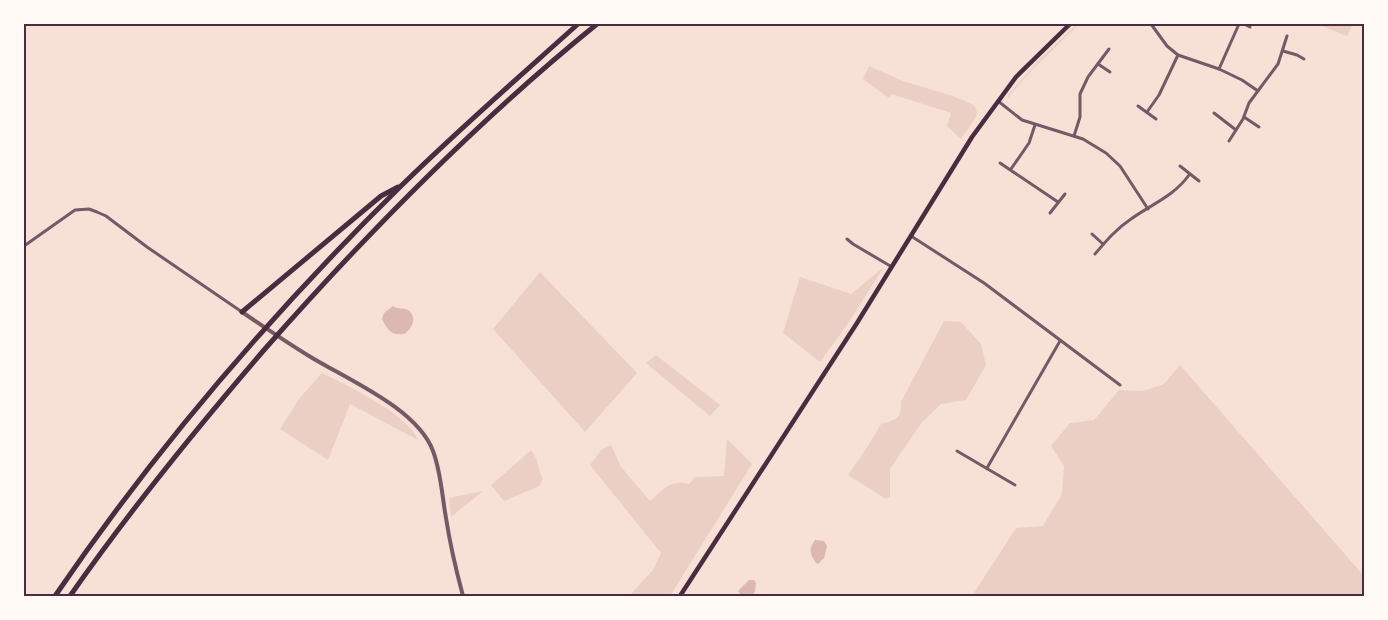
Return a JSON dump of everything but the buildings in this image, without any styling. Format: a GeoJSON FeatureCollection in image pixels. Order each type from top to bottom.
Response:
{"type":"FeatureCollection","features":[{"type":"Feature","properties":{"kind":"highway"},"geometry":{"type":"LineString","coordinates":[[56,596],[123,502],[233,366],[303,288],[403,184],[475,116],[578,24]]}},
{"type":"Feature","properties":{"kind":"highway"},"geometry":{"type":"LineString","coordinates":[[70,596],[100,553],[172,460],[305,304],[434,169],[486,120],[597,24]]}},
{"type":"Feature","properties":{"kind":"highway"},"geometry":{"type":"LineString","coordinates":[[242,312],[382,196],[403,184]]}},
{"type":"Feature","properties":{"kind":"main road"},"geometry":{"type":"LineString","coordinates":[[680,596],[858,323],[959,156],[1016,77],[1070,24]]}},
{"type":"Feature","properties":{"kind":"street"},"geometry":{"type":"LineString","coordinates":[[1151,24],[1167,46],[1178,55],[1218,69],[1242,80],[1258,91]]}},
{"type":"Feature","properties":{"kind":"street"},"geometry":{"type":"LineString","coordinates":[[1218,69],[1239,24]]}},
{"type":"Feature","properties":{"kind":"street"},"geometry":{"type":"LineString","coordinates":[[1244,24],[1250,27]]}},
{"type":"Feature","properties":{"kind":"street"},"geometry":{"type":"LineString","coordinates":[[1229,141],[1244,117],[1249,103],[1278,64],[1287,36]]}},
{"type":"Feature","properties":{"kind":"street"},"geometry":{"type":"LineString","coordinates":[[1074,136],[1080,117],[1080,94],[1088,76],[1109,49]]}},
{"type":"Feature","properties":{"kind":"street"},"geometry":{"type":"LineString","coordinates":[[1283,51],[1304,59]]}},
{"type":"Feature","properties":{"kind":"street"},"geometry":{"type":"LineString","coordinates":[[1147,112],[1159,95],[1178,55]]}},
{"type":"Feature","properties":{"kind":"street"},"geometry":{"type":"LineString","coordinates":[[1098,64],[1110,72]]}},
{"type":"Feature","properties":{"kind":"street"},"geometry":{"type":"LineString","coordinates":[[998,100],[1022,120],[1083,139],[1106,153],[1120,166],[1148,208]]}},
{"type":"Feature","properties":{"kind":"street"},"geometry":{"type":"LineString","coordinates":[[1138,106],[1156,119]]}},
{"type":"Feature","properties":{"kind":"street"},"geometry":{"type":"LineString","coordinates":[[1214,113],[1236,130]]}},
{"type":"Feature","properties":{"kind":"street"},"geometry":{"type":"LineString","coordinates":[[1244,117],[1259,127]]}},
{"type":"Feature","properties":{"kind":"street"},"geometry":{"type":"LineString","coordinates":[[1011,169],[1029,142],[1036,125]]}},
{"type":"Feature","properties":{"kind":"street"},"geometry":{"type":"LineString","coordinates":[[1000,163],[1058,202]]}},
{"type":"Feature","properties":{"kind":"street"},"geometry":{"type":"LineString","coordinates":[[1180,166],[1199,181]]}},
{"type":"Feature","properties":{"kind":"street"},"geometry":{"type":"LineString","coordinates":[[1094,254],[1111,234],[1181,187],[1190,175]]}},
{"type":"Feature","properties":{"kind":"street"},"geometry":{"type":"LineString","coordinates":[[1050,213],[1065,194]]}},
{"type":"Feature","properties":{"kind":"street"},"geometry":{"type":"LineString","coordinates":[[24,246],[75,210],[97,212],[106,216],[147,247],[284,341],[386,400],[408,416],[423,432],[433,450],[446,521],[463,596]]}},
{"type":"Feature","properties":{"kind":"street"},"geometry":{"type":"LineString","coordinates":[[1092,234],[1103,244]]}},
{"type":"Feature","properties":{"kind":"street"},"geometry":{"type":"LineString","coordinates":[[911,236],[984,283],[1120,386]]}},
{"type":"Feature","properties":{"kind":"street"},"geometry":{"type":"LineString","coordinates":[[847,239],[892,267]]}},
{"type":"Feature","properties":{"kind":"street"},"geometry":{"type":"LineString","coordinates":[[987,468],[1060,341]]}},
{"type":"Feature","properties":{"kind":"street"},"geometry":{"type":"LineString","coordinates":[[957,451],[1015,485]]}},
{"type":"Feature","properties":{"kind":"shaded area"},"geometry":{"type":"Polygon","coordinates":[[[1079,24],[1029,73],[1007,99],[1008,95],[1040,59],[1079,24]]]}},
{"type":"Feature","properties":{"kind":"shaded area"},"geometry":{"type":"Polygon","coordinates":[[[1317,24],[1353,24],[1347,36],[1317,24]]]}},
{"type":"Feature","properties":{"kind":"shaded area"},"geometry":{"type":"Polygon","coordinates":[[[869,66],[903,81],[953,96],[974,105],[977,112],[976,117],[961,139],[947,126],[951,113],[891,94],[889,98],[863,79],[869,66]]]}},
{"type":"Feature","properties":{"kind":"shaded area"},"geometry":{"type":"Polygon","coordinates":[[[884,267],[847,325],[820,362],[783,333],[800,277],[851,294],[884,267]]]}},
{"type":"Feature","properties":{"kind":"shaded area"},"geometry":{"type":"Polygon","coordinates":[[[540,272],[637,373],[585,432],[493,329],[540,272]]]}},
{"type":"Feature","properties":{"kind":"shaded area"},"geometry":{"type":"Polygon","coordinates":[[[393,306],[408,310],[413,316],[413,323],[404,334],[396,334],[390,331],[382,319],[384,313],[393,306]]]}},
{"type":"Feature","properties":{"kind":"shaded area"},"geometry":{"type":"Polygon","coordinates":[[[944,321],[961,322],[981,344],[986,365],[966,400],[941,404],[922,422],[890,469],[890,496],[886,499],[848,475],[881,424],[894,420],[899,415],[901,402],[944,321]]]}},
{"type":"Feature","properties":{"kind":"shaded area"},"geometry":{"type":"Polygon","coordinates":[[[656,355],[720,405],[710,416],[646,363],[656,355]]]}},
{"type":"Feature","properties":{"kind":"shaded area"},"geometry":{"type":"Polygon","coordinates":[[[1180,365],[1364,576],[1364,596],[972,596],[1016,528],[1043,526],[1062,494],[1064,466],[1051,446],[1070,423],[1094,420],[1119,390],[1143,391],[1164,384],[1180,365]]]}},
{"type":"Feature","properties":{"kind":"shaded area"},"geometry":{"type":"Polygon","coordinates":[[[322,373],[361,393],[390,411],[412,430],[418,440],[350,404],[328,460],[280,429],[299,399],[322,373]]]}},
{"type":"Feature","properties":{"kind":"shaded area"},"geometry":{"type":"Polygon","coordinates":[[[727,439],[752,464],[670,596],[629,596],[653,570],[661,553],[590,465],[601,450],[611,445],[621,467],[650,501],[663,489],[672,484],[689,484],[695,477],[724,476],[727,439]]]}},
{"type":"Feature","properties":{"kind":"shaded area"},"geometry":{"type":"Polygon","coordinates":[[[531,450],[543,479],[539,486],[504,501],[491,485],[531,450]]]}},
{"type":"Feature","properties":{"kind":"shaded area"},"geometry":{"type":"Polygon","coordinates":[[[483,491],[451,517],[449,498],[483,491]]]}},
{"type":"Feature","properties":{"kind":"shaded area"},"geometry":{"type":"Polygon","coordinates":[[[815,540],[824,541],[827,546],[824,558],[818,564],[811,554],[811,546],[815,540]]]}},
{"type":"Feature","properties":{"kind":"shaded area"},"geometry":{"type":"Polygon","coordinates":[[[749,580],[754,580],[756,583],[755,592],[752,596],[742,596],[738,591],[749,580]]]}}]}
